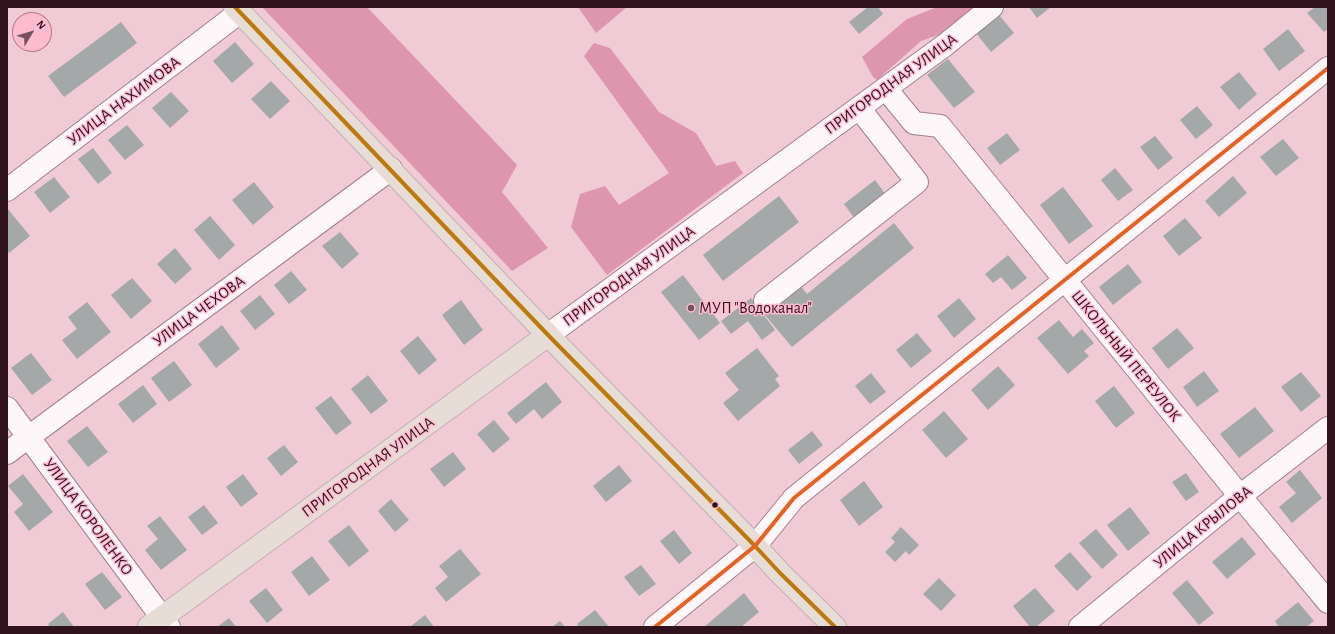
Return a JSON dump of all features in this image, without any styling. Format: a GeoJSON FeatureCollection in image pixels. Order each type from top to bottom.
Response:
{"type":"FeatureCollection","features":[{"type":"Feature","properties":{"kind":"main road"},"geometry":{"type":"LineString","coordinates":[[238,9],[548,335],[780,573],[835,627]]}},
{"type":"Feature","properties":{"kind":"main road","name":"ПРИГОРОДНАЯ УЛИЦА"},"geometry":{"type":"LineString","coordinates":[[160,624],[548,335]]}},
{"type":"Feature","properties":{"kind":"street","name":"ПРИГОРОДНАЯ УЛИЦА"},"geometry":{"type":"LineString","coordinates":[[548,335],[945,46],[992,7]]}},
{"type":"Feature","properties":{"kind":"street","name":"УЛИЦА НАХИМОВА"},"geometry":{"type":"LineString","coordinates":[[7,190],[238,9]]}},
{"type":"Feature","properties":{"kind":"street"},"geometry":{"type":"LineString","coordinates":[[655,627],[755,546],[794,498],[1328,68]]}},
{"type":"Feature","properties":{"kind":"street","name":"ШКОЛЬНЫЙ ПЕРЕУЛОК"},"geometry":{"type":"LineString","coordinates":[[886,89],[914,123],[940,126],[1240,496],[1328,602]]}},
{"type":"Feature","properties":{"kind":"street"},"geometry":{"type":"LineString","coordinates":[[765,301],[917,182],[859,108]]}},
{"type":"Feature","properties":{"kind":"street","name":"УЛИЦА ЧЕХОВА"},"geometry":{"type":"LineString","coordinates":[[7,453],[391,169]]}},
{"type":"Feature","properties":{"kind":"street","name":"УЛИЦА КОРОЛЕНКО"},"geometry":{"type":"LineString","coordinates":[[7,408],[160,624]]}},
{"type":"Feature","properties":{"kind":"street","name":"УЛИЦА КРЫЛОВА"},"geometry":{"type":"LineString","coordinates":[[1080,627],[1240,496],[1328,428]]}},
{"type":"Feature","properties":{"kind":"shaded area"},"geometry":{"type":"Polygon","coordinates":[[[262,7],[367,7],[517,165],[502,192],[548,248],[512,271],[262,7]]]}},
{"type":"Feature","properties":{"kind":"shaded area"},"geometry":{"type":"Polygon","coordinates":[[[578,7],[627,7],[596,33],[578,7]]]}},
{"type":"Feature","properties":{"kind":"shaded area"},"geometry":{"type":"Polygon","coordinates":[[[937,7],[976,7],[944,33],[921,41],[877,80],[873,77],[862,57],[907,19],[937,7]]]}},
{"type":"Feature","properties":{"kind":"shaded area"},"geometry":{"type":"Polygon","coordinates":[[[594,43],[610,48],[659,112],[696,133],[716,166],[735,161],[743,173],[607,275],[571,227],[580,194],[605,186],[619,205],[669,173],[584,56],[594,43]]]}},
{"type":"Feature","properties":{"kind":"building"},"geometry":{"type":"Polygon","coordinates":[[[868,7],[878,7],[883,14],[859,34],[849,22],[868,7]]]}},
{"type":"Feature","properties":{"kind":"building"},"geometry":{"type":"Polygon","coordinates":[[[1029,7],[1051,7],[1037,18],[1029,7]]]}},
{"type":"Feature","properties":{"kind":"building"},"geometry":{"type":"Polygon","coordinates":[[[1315,7],[1328,7],[1328,29],[1324,32],[1307,13],[1315,7]]]}},
{"type":"Feature","properties":{"kind":"building"},"geometry":{"type":"Polygon","coordinates":[[[999,15],[1014,33],[991,52],[976,33],[999,15]]]}},
{"type":"Feature","properties":{"kind":"building"},"geometry":{"type":"Polygon","coordinates":[[[121,22],[137,43],[64,97],[48,76],[121,22]]]}},
{"type":"Feature","properties":{"kind":"building"},"geometry":{"type":"Polygon","coordinates":[[[1288,29],[1305,51],[1279,71],[1263,49],[1288,29]]]}},
{"type":"Feature","properties":{"kind":"building"},"geometry":{"type":"Polygon","coordinates":[[[235,42],[254,64],[232,83],[213,61],[235,42]]]}},
{"type":"Feature","properties":{"kind":"building"},"geometry":{"type":"Polygon","coordinates":[[[948,59],[975,92],[954,108],[927,75],[948,59]]]}},
{"type":"Feature","properties":{"kind":"building"},"geometry":{"type":"Polygon","coordinates":[[[1239,72],[1257,94],[1239,110],[1220,87],[1239,72]]]}},
{"type":"Feature","properties":{"kind":"building"},"geometry":{"type":"Polygon","coordinates":[[[271,81],[290,101],[270,119],[251,99],[271,81]]]}},
{"type":"Feature","properties":{"kind":"building"},"geometry":{"type":"Polygon","coordinates":[[[171,92],[189,111],[170,128],[152,108],[171,92]]]}},
{"type":"Feature","properties":{"kind":"building"},"geometry":{"type":"Polygon","coordinates":[[[1197,106],[1213,125],[1196,139],[1180,120],[1197,106]]]}},
{"type":"Feature","properties":{"kind":"building"},"geometry":{"type":"Polygon","coordinates":[[[127,125],[144,145],[125,160],[108,140],[127,125]]]}},
{"type":"Feature","properties":{"kind":"building"},"geometry":{"type":"Polygon","coordinates":[[[1007,133],[1020,150],[1000,165],[987,148],[1007,133]]]}},
{"type":"Feature","properties":{"kind":"building"},"geometry":{"type":"Polygon","coordinates":[[[1155,136],[1173,158],[1158,170],[1140,147],[1155,136]]]}},
{"type":"Feature","properties":{"kind":"building"},"geometry":{"type":"Polygon","coordinates":[[[1283,139],[1299,158],[1276,176],[1260,157],[1283,139]]]}},
{"type":"Feature","properties":{"kind":"building"},"geometry":{"type":"Polygon","coordinates":[[[93,148],[112,173],[98,184],[78,159],[93,148]]]}},
{"type":"Feature","properties":{"kind":"building"},"geometry":{"type":"Polygon","coordinates":[[[1115,168],[1133,190],[1118,201],[1101,180],[1115,168]]]}},
{"type":"Feature","properties":{"kind":"building"},"geometry":{"type":"Polygon","coordinates":[[[1233,176],[1247,193],[1219,217],[1205,201],[1233,176]]]}},
{"type":"Feature","properties":{"kind":"building"},"geometry":{"type":"Polygon","coordinates":[[[54,177],[70,197],[50,213],[34,192],[54,177]]]}},
{"type":"Feature","properties":{"kind":"building"},"geometry":{"type":"Polygon","coordinates":[[[875,180],[886,195],[855,219],[844,204],[875,180]]]}},
{"type":"Feature","properties":{"kind":"building"},"geometry":{"type":"Polygon","coordinates":[[[254,182],[274,207],[253,225],[232,200],[254,182]]]}},
{"type":"Feature","properties":{"kind":"building"},"geometry":{"type":"Polygon","coordinates":[[[1063,187],[1093,226],[1069,244],[1040,205],[1063,187]]]}},
{"type":"Feature","properties":{"kind":"building"},"geometry":{"type":"Polygon","coordinates":[[[779,196],[799,222],[723,281],[703,255],[779,196]]]}},
{"type":"Feature","properties":{"kind":"building"},"geometry":{"type":"Polygon","coordinates":[[[7,208],[30,236],[9,253],[7,250],[7,208]]]}},
{"type":"Feature","properties":{"kind":"building"},"geometry":{"type":"Polygon","coordinates":[[[210,216],[235,245],[219,260],[194,230],[210,216]]]}},
{"type":"Feature","properties":{"kind":"building"},"geometry":{"type":"Polygon","coordinates":[[[1185,218],[1202,238],[1179,256],[1163,236],[1185,218]]]}},
{"type":"Feature","properties":{"kind":"building"},"geometry":{"type":"Polygon","coordinates":[[[894,223],[914,248],[792,347],[764,314],[800,285],[807,294],[894,223]]]}},
{"type":"Feature","properties":{"kind":"building"},"geometry":{"type":"Polygon","coordinates":[[[340,232],[359,254],[342,269],[322,246],[340,232]]]}},
{"type":"Feature","properties":{"kind":"building"},"geometry":{"type":"Polygon","coordinates":[[[175,248],[192,269],[175,284],[157,264],[175,248]]]}},
{"type":"Feature","properties":{"kind":"building"},"geometry":{"type":"Polygon","coordinates":[[[1008,255],[1027,278],[1012,290],[1001,277],[993,283],[985,274],[1008,255]]]}},
{"type":"Feature","properties":{"kind":"building"},"geometry":{"type":"Polygon","coordinates":[[[1128,264],[1142,282],[1113,305],[1099,287],[1128,264]]]}},
{"type":"Feature","properties":{"kind":"building"},"geometry":{"type":"Polygon","coordinates":[[[291,271],[307,290],[289,304],[274,285],[291,271]]]}},
{"type":"Feature","properties":{"kind":"building","name":"МУП \"Водоканал\""},"geometry":{"type":"Polygon","coordinates":[[[683,275],[720,323],[699,340],[661,292],[683,275]]]}},
{"type":"Feature","properties":{"kind":"building"},"geometry":{"type":"Polygon","coordinates":[[[132,278],[152,301],[131,319],[111,295],[132,278]]]}},
{"type":"Feature","properties":{"kind":"building"},"geometry":{"type":"Polygon","coordinates":[[[260,295],[275,314],[255,330],[240,311],[260,295]]]}},
{"type":"Feature","properties":{"kind":"building"},"geometry":{"type":"Polygon","coordinates":[[[751,298],[775,330],[762,340],[748,321],[731,334],[721,321],[751,298]]]}},
{"type":"Feature","properties":{"kind":"building"},"geometry":{"type":"Polygon","coordinates":[[[959,298],[976,319],[954,338],[937,316],[959,298]]]}},
{"type":"Feature","properties":{"kind":"building"},"geometry":{"type":"Polygon","coordinates":[[[461,300],[483,330],[464,345],[442,315],[461,300]]]}},
{"type":"Feature","properties":{"kind":"building"},"geometry":{"type":"Polygon","coordinates":[[[87,302],[111,332],[77,359],[62,340],[77,329],[68,317],[87,302]]]}},
{"type":"Feature","properties":{"kind":"building"},"geometry":{"type":"Polygon","coordinates":[[[1059,320],[1073,337],[1082,329],[1094,343],[1084,351],[1089,356],[1068,374],[1037,338],[1059,320]]]}},
{"type":"Feature","properties":{"kind":"building"},"geometry":{"type":"Polygon","coordinates":[[[222,325],[240,349],[216,368],[198,344],[222,325]]]}},
{"type":"Feature","properties":{"kind":"building"},"geometry":{"type":"Polygon","coordinates":[[[1177,328],[1194,348],[1168,369],[1152,348],[1177,328]]]}},
{"type":"Feature","properties":{"kind":"building"},"geometry":{"type":"Polygon","coordinates":[[[917,333],[932,351],[911,368],[896,350],[917,333]]]}},
{"type":"Feature","properties":{"kind":"building"},"geometry":{"type":"Polygon","coordinates":[[[418,336],[437,360],[419,375],[400,351],[418,336]]]}},
{"type":"Feature","properties":{"kind":"building"},"geometry":{"type":"Polygon","coordinates":[[[757,348],[779,376],[775,379],[780,386],[738,421],[723,403],[739,390],[725,373],[757,348]]]}},
{"type":"Feature","properties":{"kind":"building"},"geometry":{"type":"Polygon","coordinates":[[[31,353],[52,380],[32,395],[11,368],[31,353]]]}},
{"type":"Feature","properties":{"kind":"building"},"geometry":{"type":"Polygon","coordinates":[[[174,361],[192,385],[169,402],[151,378],[174,361]]]}},
{"type":"Feature","properties":{"kind":"building"},"geometry":{"type":"Polygon","coordinates":[[[998,366],[1015,385],[988,410],[971,390],[998,366]]]}},
{"type":"Feature","properties":{"kind":"building"},"geometry":{"type":"Polygon","coordinates":[[[1204,371],[1219,391],[1197,407],[1183,387],[1204,371]]]}},
{"type":"Feature","properties":{"kind":"building"},"geometry":{"type":"Polygon","coordinates":[[[1301,372],[1321,396],[1301,412],[1281,387],[1301,372]]]}},
{"type":"Feature","properties":{"kind":"building"},"geometry":{"type":"Polygon","coordinates":[[[871,373],[886,392],[870,404],[855,386],[871,373]]]}},
{"type":"Feature","properties":{"kind":"building"},"geometry":{"type":"Polygon","coordinates":[[[368,375],[388,401],[371,414],[351,389],[368,375]]]}},
{"type":"Feature","properties":{"kind":"building"},"geometry":{"type":"Polygon","coordinates":[[[546,382],[562,402],[542,419],[534,409],[516,424],[507,413],[546,382]]]}},
{"type":"Feature","properties":{"kind":"building"},"geometry":{"type":"Polygon","coordinates":[[[143,385],[157,404],[133,423],[118,404],[143,385]]]}},
{"type":"Feature","properties":{"kind":"building"},"geometry":{"type":"Polygon","coordinates":[[[1114,386],[1135,413],[1116,428],[1095,401],[1114,386]]]}},
{"type":"Feature","properties":{"kind":"building"},"geometry":{"type":"Polygon","coordinates":[[[331,396],[352,423],[336,435],[315,408],[331,396]]]}},
{"type":"Feature","properties":{"kind":"building"},"geometry":{"type":"Polygon","coordinates":[[[1255,407],[1274,431],[1239,458],[1220,434],[1255,407]]]}},
{"type":"Feature","properties":{"kind":"building"},"geometry":{"type":"Polygon","coordinates":[[[944,411],[968,439],[946,458],[922,430],[944,411]]]}},
{"type":"Feature","properties":{"kind":"building"},"geometry":{"type":"Polygon","coordinates":[[[494,420],[510,439],[493,453],[477,434],[494,420]]]}},
{"type":"Feature","properties":{"kind":"building"},"geometry":{"type":"Polygon","coordinates":[[[87,426],[108,452],[88,467],[67,441],[87,426]]]}},
{"type":"Feature","properties":{"kind":"building"},"geometry":{"type":"Polygon","coordinates":[[[812,431],[823,445],[799,464],[788,450],[812,431]]]}},
{"type":"Feature","properties":{"kind":"building"},"geometry":{"type":"Polygon","coordinates":[[[284,445],[298,462],[281,476],[267,458],[284,445]]]}},
{"type":"Feature","properties":{"kind":"building"},"geometry":{"type":"Polygon","coordinates":[[[453,452],[466,469],[444,487],[430,469],[453,452]]]}},
{"type":"Feature","properties":{"kind":"building"},"geometry":{"type":"Polygon","coordinates":[[[619,465],[632,481],[606,502],[593,486],[619,465]]]}},
{"type":"Feature","properties":{"kind":"building"},"geometry":{"type":"Polygon","coordinates":[[[1300,470],[1322,498],[1292,523],[1279,507],[1296,493],[1286,482],[1300,470]]]}},
{"type":"Feature","properties":{"kind":"building"},"geometry":{"type":"Polygon","coordinates":[[[1186,473],[1199,492],[1186,501],[1172,482],[1186,473]]]}},
{"type":"Feature","properties":{"kind":"building"},"geometry":{"type":"Polygon","coordinates":[[[23,474],[53,512],[29,531],[14,512],[23,504],[8,486],[23,474]]]}},
{"type":"Feature","properties":{"kind":"building"},"geometry":{"type":"Polygon","coordinates":[[[243,474],[258,494],[241,507],[226,487],[243,474]]]}},
{"type":"Feature","properties":{"kind":"building"},"geometry":{"type":"Polygon","coordinates":[[[864,481],[883,507],[859,526],[840,500],[864,481]]]}},
{"type":"Feature","properties":{"kind":"building"},"geometry":{"type":"Polygon","coordinates":[[[391,499],[409,520],[395,532],[378,511],[391,499]]]}},
{"type":"Feature","properties":{"kind":"building"},"geometry":{"type":"Polygon","coordinates":[[[204,505],[218,523],[202,535],[188,517],[204,505]]]}},
{"type":"Feature","properties":{"kind":"building"},"geometry":{"type":"Polygon","coordinates":[[[1130,507],[1150,533],[1128,551],[1107,525],[1130,507]]]}},
{"type":"Feature","properties":{"kind":"building"},"geometry":{"type":"Polygon","coordinates":[[[160,516],[187,550],[161,570],[145,550],[158,539],[147,526],[160,516]]]}},
{"type":"Feature","properties":{"kind":"building"},"geometry":{"type":"Polygon","coordinates":[[[349,525],[369,551],[349,567],[328,541],[349,525]]]}},
{"type":"Feature","properties":{"kind":"building"},"geometry":{"type":"Polygon","coordinates":[[[901,527],[919,545],[909,555],[906,551],[895,562],[885,552],[895,542],[891,538],[901,527]]]}},
{"type":"Feature","properties":{"kind":"building"},"geometry":{"type":"Polygon","coordinates":[[[1096,529],[1118,555],[1102,569],[1079,543],[1096,529]]]}},
{"type":"Feature","properties":{"kind":"building"},"geometry":{"type":"Polygon","coordinates":[[[674,530],[692,553],[679,564],[660,541],[674,530]]]}},
{"type":"Feature","properties":{"kind":"building"},"geometry":{"type":"Polygon","coordinates":[[[1242,537],[1256,554],[1227,579],[1212,562],[1242,537]]]}},
{"type":"Feature","properties":{"kind":"building"},"geometry":{"type":"Polygon","coordinates":[[[460,549],[481,574],[446,602],[435,588],[448,577],[439,566],[460,549]]]}},
{"type":"Feature","properties":{"kind":"building"},"geometry":{"type":"Polygon","coordinates":[[[1070,552],[1092,577],[1077,591],[1054,566],[1070,552]]]}},
{"type":"Feature","properties":{"kind":"building"},"geometry":{"type":"Polygon","coordinates":[[[312,556],[330,580],[309,596],[291,572],[312,556]]]}},
{"type":"Feature","properties":{"kind":"building"},"geometry":{"type":"Polygon","coordinates":[[[641,565],[656,584],[639,596],[624,577],[641,565]]]}},
{"type":"Feature","properties":{"kind":"building"},"geometry":{"type":"Polygon","coordinates":[[[102,572],[122,597],[105,610],[85,584],[102,572]]]}},
{"type":"Feature","properties":{"kind":"building"},"geometry":{"type":"Polygon","coordinates":[[[939,578],[956,595],[941,611],[923,594],[939,578]]]}},
{"type":"Feature","properties":{"kind":"building"},"geometry":{"type":"Polygon","coordinates":[[[1187,580],[1214,613],[1199,625],[1172,593],[1187,580]]]}},
{"type":"Feature","properties":{"kind":"building"},"geometry":{"type":"Polygon","coordinates":[[[266,588],[283,610],[267,623],[249,601],[266,588]]]}},
{"type":"Feature","properties":{"kind":"building"},"geometry":{"type":"Polygon","coordinates":[[[1035,588],[1055,611],[1036,627],[1030,627],[1013,606],[1035,588]]]}},
{"type":"Feature","properties":{"kind":"building"},"geometry":{"type":"Polygon","coordinates":[[[744,593],[759,612],[741,627],[704,627],[744,593]]]}},
{"type":"Feature","properties":{"kind":"building"},"geometry":{"type":"Polygon","coordinates":[[[1298,602],[1314,621],[1306,627],[1279,627],[1275,621],[1298,602]]]}},
{"type":"Feature","properties":{"kind":"building"},"geometry":{"type":"Polygon","coordinates":[[[595,610],[609,627],[579,627],[577,624],[595,610]]]}},
{"type":"Feature","properties":{"kind":"building"},"geometry":{"type":"Polygon","coordinates":[[[63,612],[74,627],[50,627],[48,624],[63,612]]]}},
{"type":"Feature","properties":{"kind":"building"},"geometry":{"type":"Polygon","coordinates":[[[425,615],[434,627],[410,627],[425,615]]]}},
{"type":"Feature","properties":{"kind":"building"},"geometry":{"type":"Polygon","coordinates":[[[229,618],[236,627],[217,627],[229,618]]]}},
{"type":"Feature","properties":{"kind":"building"},"geometry":{"type":"Polygon","coordinates":[[[560,621],[565,627],[552,627],[560,621]]]}},
{"type":"Feature","properties":{"kind":"transit line"},"geometry":{"type":"LineString","coordinates":[[235,7],[548,335],[780,573],[835,627]]}},
{"type":"Feature","properties":{"kind":"transit line"},"geometry":{"type":"LineString","coordinates":[[655,627],[755,546],[794,498],[1328,68]]}},
{"type":"Feature","properties":{"kind":"place","name":"МУП \"Водоканал\""},"geometry":{"type":"Point","coordinates":[691,308]}}]}
